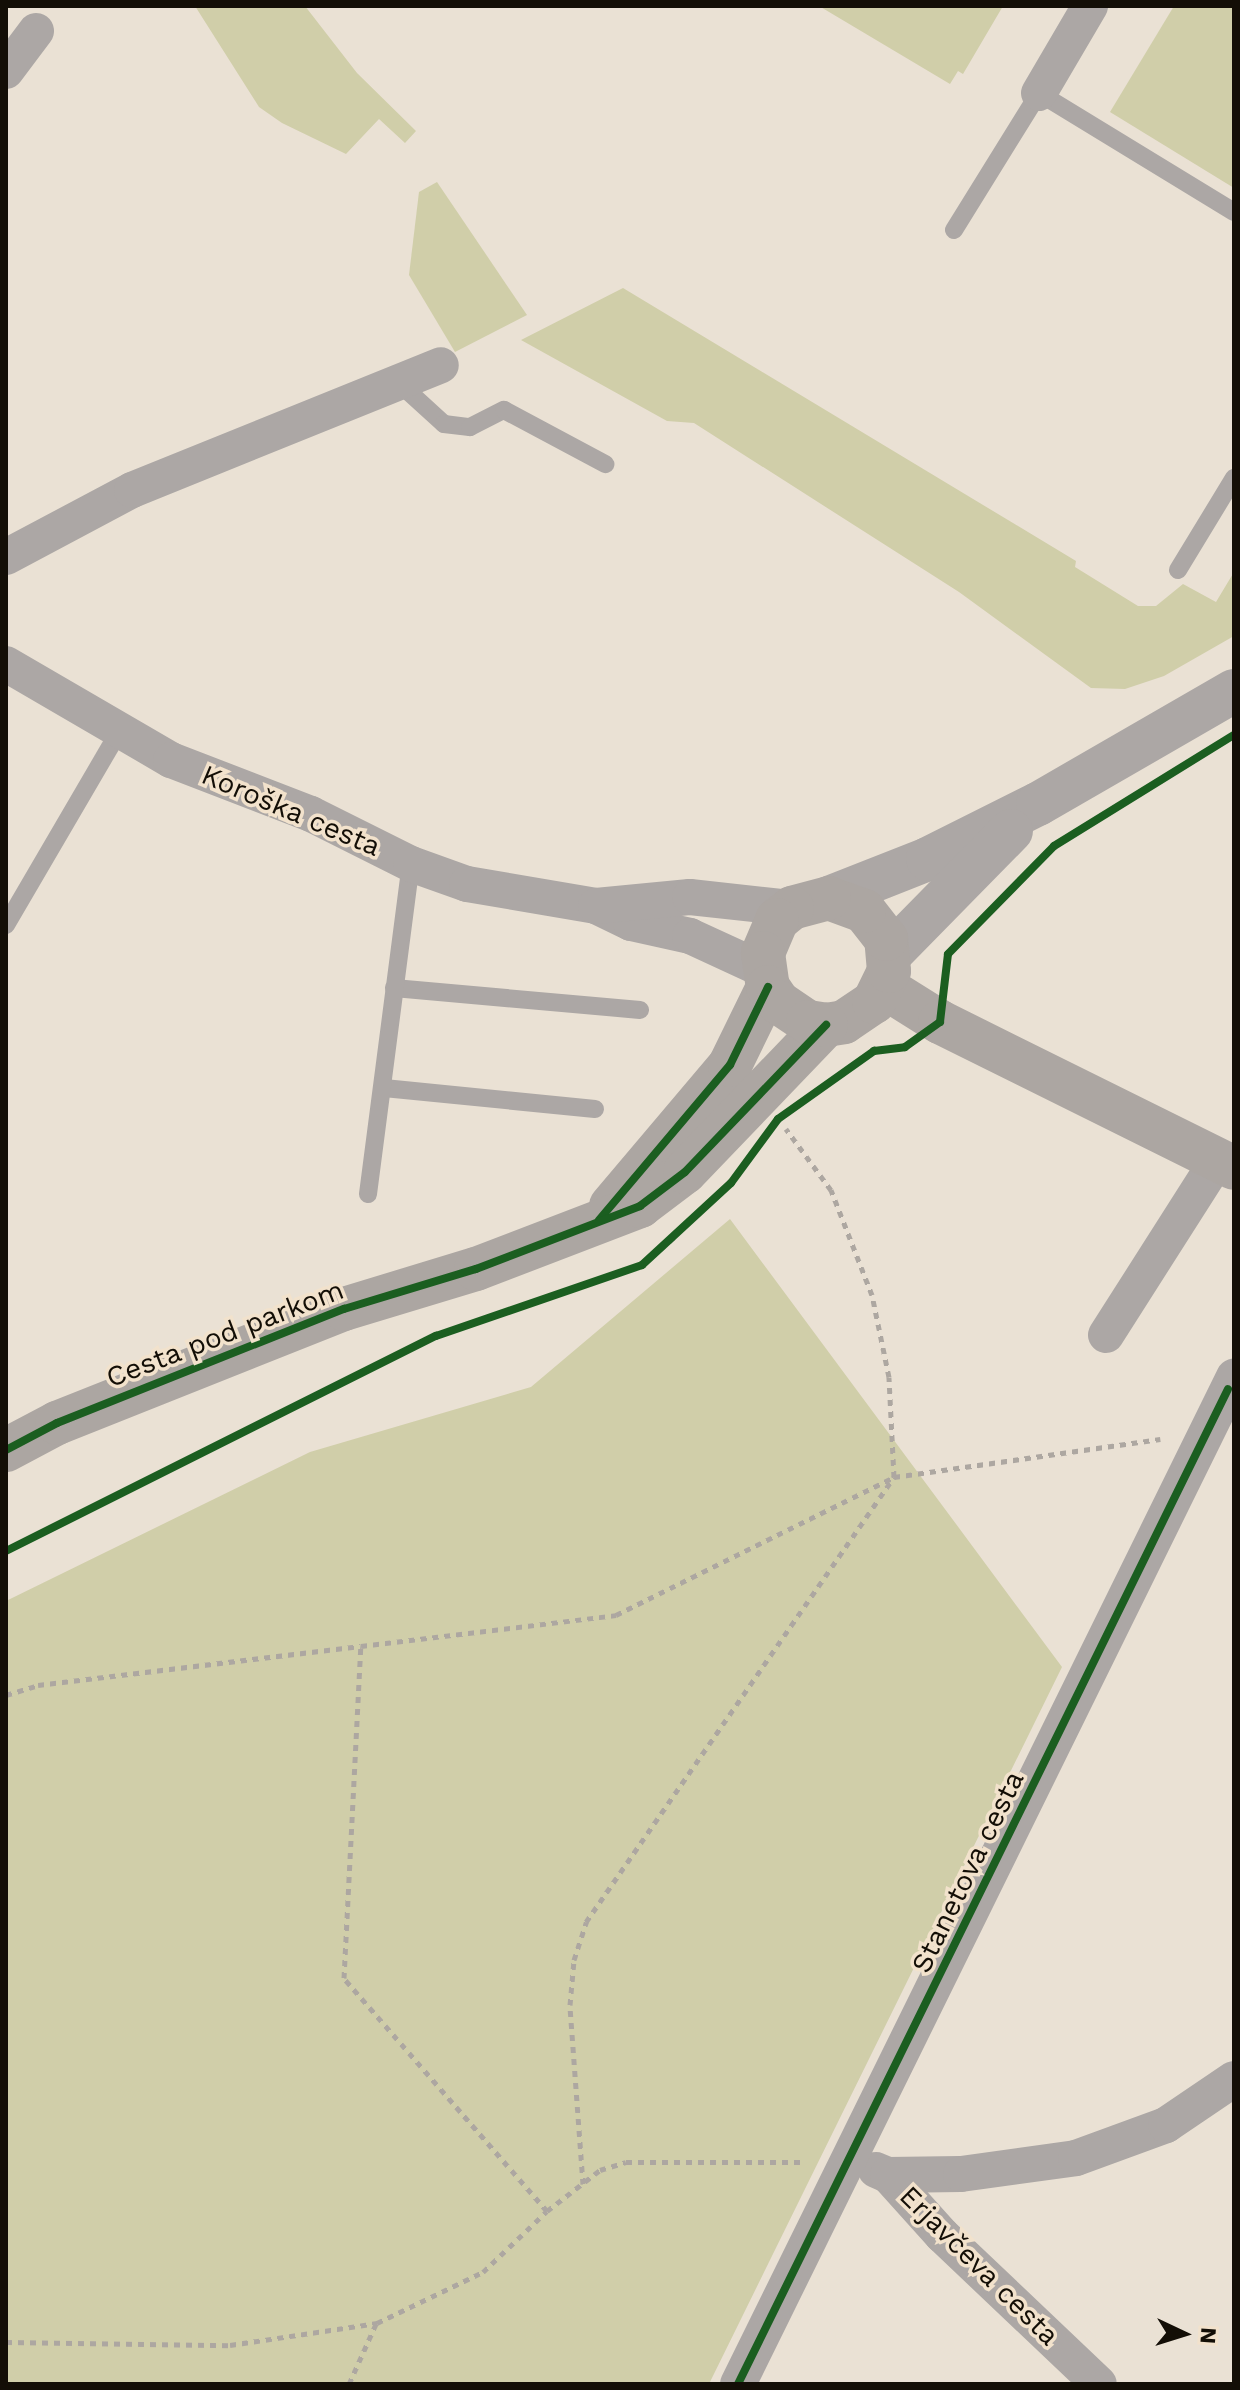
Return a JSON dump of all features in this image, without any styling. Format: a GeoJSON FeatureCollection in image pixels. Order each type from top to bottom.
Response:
{"type":"FeatureCollection","features":[{"type":"Feature","properties":{"kind":"main road"},"geometry":{"type":"LineString","coordinates":[[599,1220],[730,1065],[766,979],[768,936],[810,903],[864,911],[878,924],[886,971],[940,1022],[1226,1164]]}},
{"type":"Feature","properties":{"kind":"main road"},"geometry":{"type":"LineString","coordinates":[[766,979],[791,1014],[826,1025],[861,1014],[886,971]]}},
{"type":"Feature","properties":{"kind":"main road","name":"Cesta pod parkom"},"geometry":{"type":"LineString","coordinates":[[6,1450],[57,1423],[344,1309],[476,1269],[640,1206],[685,1172],[826,1025]]}},
{"type":"Feature","properties":{"kind":"street"},"geometry":{"type":"LineString","coordinates":[[1039,93],[1090,6]]}},
{"type":"Feature","properties":{"kind":"street"},"geometry":{"type":"LineString","coordinates":[[6,71],[36,31]]}},
{"type":"Feature","properties":{"kind":"street"},"geometry":{"type":"LineString","coordinates":[[6,557],[132,490],[441,365]]}},
{"type":"Feature","properties":{"kind":"street","name":"Koroška cesta"},"geometry":{"type":"LineString","coordinates":[[6,664],[171,760],[311,814],[411,864],[467,884],[596,906]]}},
{"type":"Feature","properties":{"kind":"street"},"geometry":{"type":"LineString","coordinates":[[596,906],[690,897],[810,903],[928,859],[1038,804],[1234,691]]}},
{"type":"Feature","properties":{"kind":"street"},"geometry":{"type":"LineString","coordinates":[[886,971],[1038,804]]}},
{"type":"Feature","properties":{"kind":"street"},"geometry":{"type":"LineString","coordinates":[[596,906],[631,923],[690,936],[766,979]]}},
{"type":"Feature","properties":{"kind":"street"},"geometry":{"type":"LineString","coordinates":[[1106,1335],[1226,1164]]}},
{"type":"Feature","properties":{"kind":"street","name":"Stanetova cesta"},"geometry":{"type":"LineString","coordinates":[[738,2384],[852,2160],[1205,1433],[1232,1388]]}},
{"type":"Feature","properties":{"kind":"street"},"geometry":{"type":"LineString","coordinates":[[888,2175],[961,2174],[1076,2158],[1166,2125],[1234,2079]]}},
{"type":"Feature","properties":{"kind":"street","name":"Erjavčeva cesta"},"geometry":{"type":"LineString","coordinates":[[852,2160],[888,2175],[942,2235],[1099,2384]]}},
{"type":"Feature","properties":{"kind":"lane"},"geometry":{"type":"LineString","coordinates":[[954,230],[1039,93],[1234,212]]}},
{"type":"Feature","properties":{"kind":"lane"},"geometry":{"type":"LineString","coordinates":[[399,383],[444,424],[470,427],[504,410],[605,464]]}},
{"type":"Feature","properties":{"kind":"lane"},"geometry":{"type":"LineString","coordinates":[[1178,570],[1234,478]]}},
{"type":"Feature","properties":{"kind":"lane"},"geometry":{"type":"LineString","coordinates":[[6,925],[120,730]]}},
{"type":"Feature","properties":{"kind":"lane"},"geometry":{"type":"LineString","coordinates":[[368,1194],[411,864]]}},
{"type":"Feature","properties":{"kind":"lane"},"geometry":{"type":"LineString","coordinates":[[394,988],[640,1010]]}},
{"type":"Feature","properties":{"kind":"lane"},"geometry":{"type":"LineString","coordinates":[[384,1088],[595,1109]]}},
{"type":"Feature","properties":{"kind":"path"},"geometry":{"type":"LineString","coordinates":[[583,2184],[570,2005],[574,1960],[586,1922],[894,1477],[889,1377],[872,1295],[831,1190],[778,1119]]}},
{"type":"Feature","properties":{"kind":"path"},"geometry":{"type":"LineString","coordinates":[[6,1695],[38,1685],[616,1615],[894,1477],[1205,1433]]}},
{"type":"Feature","properties":{"kind":"path"},"geometry":{"type":"LineString","coordinates":[[361,1646],[344,1978],[547,2211]]}},
{"type":"Feature","properties":{"kind":"path"},"geometry":{"type":"LineString","coordinates":[[6,2342],[230,2345],[377,2323],[483,2272],[547,2211],[600,2170],[626,2162],[743,2166],[852,2160]]}},
{"type":"Feature","properties":{"kind":"path"},"geometry":{"type":"LineString","coordinates":[[349,2384],[377,2323]]}},
{"type":"Feature","properties":{"kind":"shaded area"},"geometry":{"type":"Polygon","coordinates":[[[195,6],[305,6],[357,73],[416,131],[405,143],[379,119],[346,154],[282,123],[259,107],[195,6]]]}},
{"type":"Feature","properties":{"kind":"shaded area"},"geometry":{"type":"Polygon","coordinates":[[[819,6],[1003,6],[963,74],[958,71],[950,84],[819,6]]]}},
{"type":"Feature","properties":{"kind":"shaded area"},"geometry":{"type":"Polygon","coordinates":[[[1174,6],[1234,6],[1234,188],[1110,112],[1174,6]]]}},
{"type":"Feature","properties":{"kind":"shaded area"},"geometry":{"type":"Polygon","coordinates":[[[437,182],[527,315],[455,352],[409,275],[419,192],[437,182]]]}},
{"type":"Feature","properties":{"kind":"shaded area"},"geometry":{"type":"Polygon","coordinates":[[[623,288],[1076,561],[1075,567],[1138,606],[1156,606],[1183,584],[1216,602],[1234,572],[1234,636],[1164,676],[1125,689],[1091,688],[959,592],[694,423],[667,421],[521,340],[623,288]]]}},
{"type":"Feature","properties":{"kind":"shaded area"},"geometry":{"type":"Polygon","coordinates":[[[730,1219],[1062,1667],[709,2384],[6,2384],[6,1601],[310,1452],[531,1387],[730,1219]]]}},
{"type":"Feature","properties":{"kind":"cycle path"},"geometry":{"type":"LineString","coordinates":[[6,1551],[436,1336],[642,1265],[731,1183],[778,1119],[874,1051],[905,1047],[940,1022],[948,954],[1054,846],[1234,735]]}},
{"type":"Feature","properties":{"kind":"cycle path"},"geometry":{"type":"LineString","coordinates":[[599,1220],[730,1065],[768,987]]}},
{"type":"Feature","properties":{"kind":"cycle path"},"geometry":{"type":"LineString","coordinates":[[6,1450],[57,1423],[344,1309],[476,1269],[640,1206],[685,1172],[826,1025]]}},
{"type":"Feature","properties":{"kind":"cycle path"},"geometry":{"type":"LineString","coordinates":[[738,2384],[1228,1389]]}}]}
